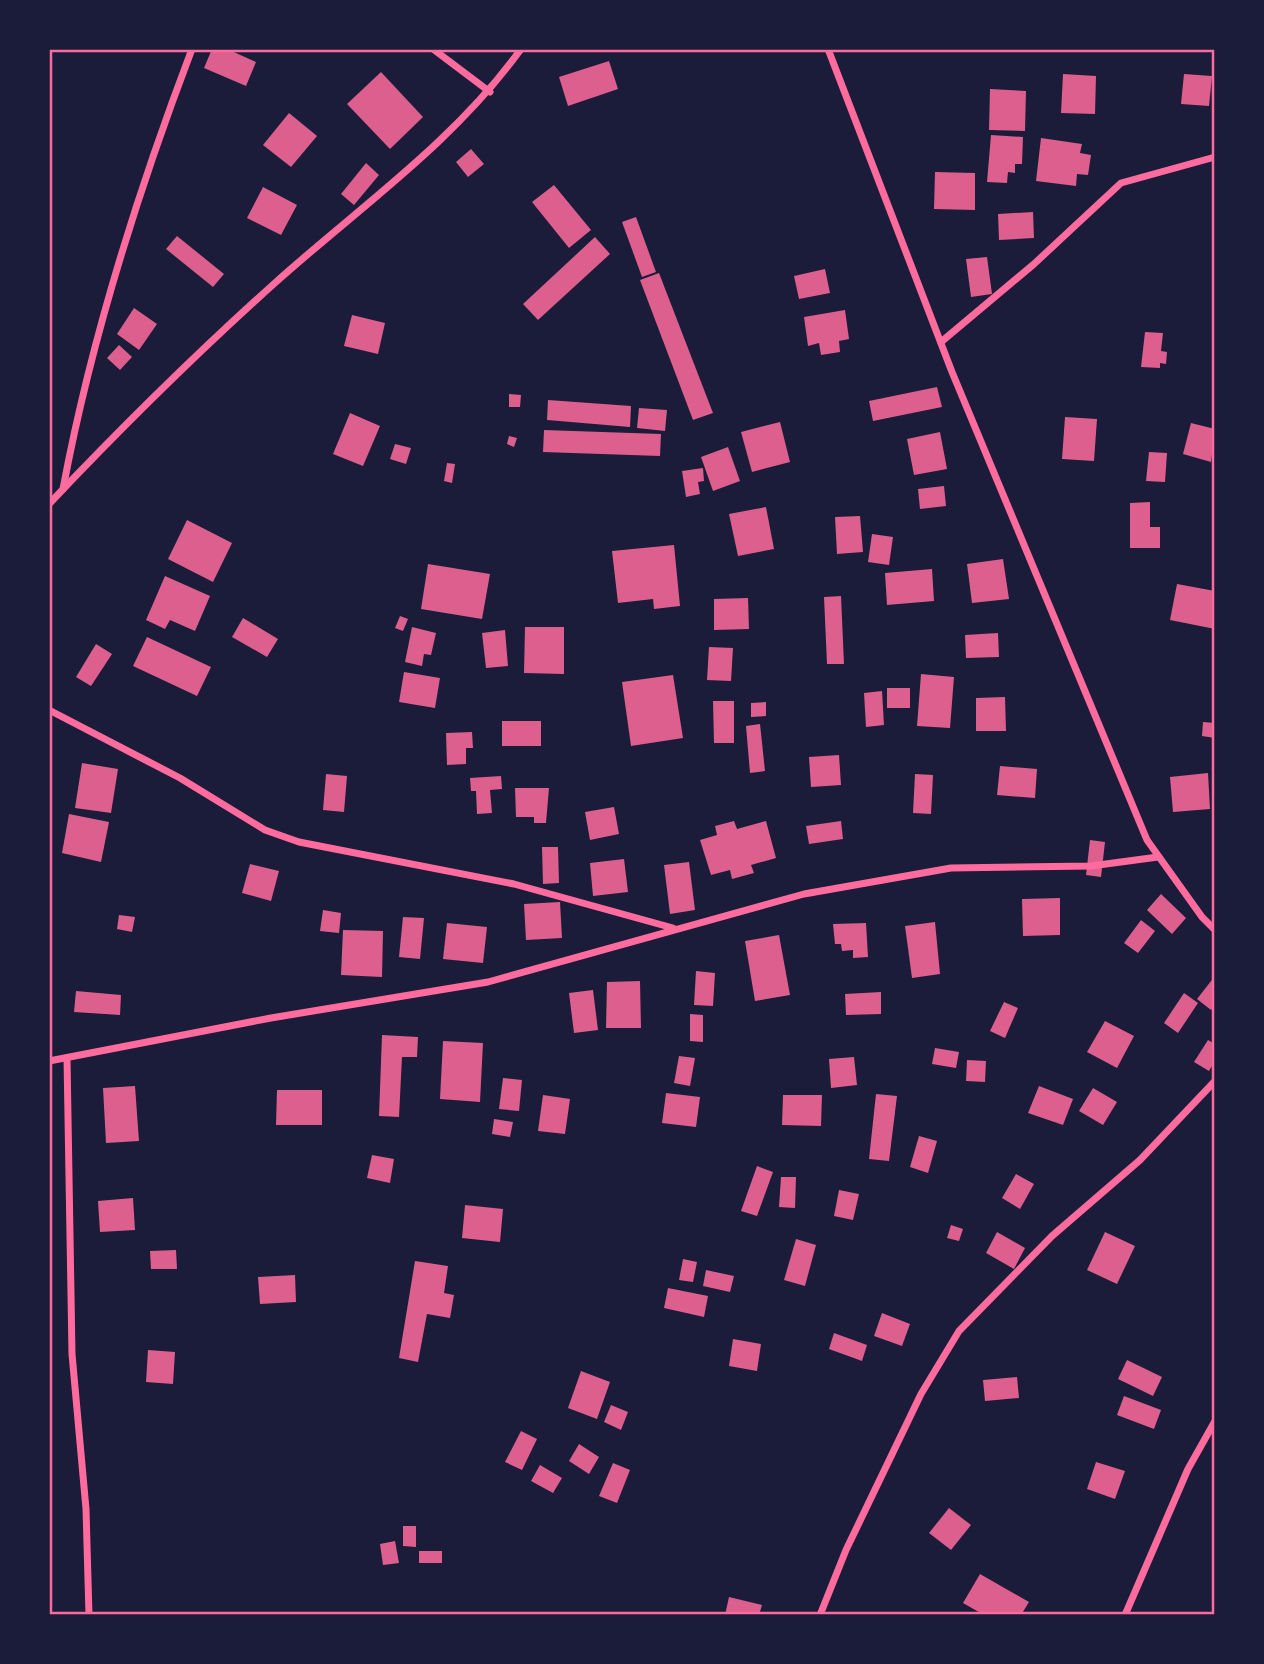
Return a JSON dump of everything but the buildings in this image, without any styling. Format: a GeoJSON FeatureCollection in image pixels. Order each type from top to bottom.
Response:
{"type":"FeatureCollection","features":[{"type":"Feature","properties":{"kind":"street"},"geometry":{"type":"LineString","coordinates":[[63,489],[79,402],[120,263],[192,49]]}},
{"type":"Feature","properties":{"kind":"street"},"geometry":{"type":"LineString","coordinates":[[433,49],[491,92]]}},
{"type":"Feature","properties":{"kind":"street"},"geometry":{"type":"LineString","coordinates":[[49,504],[275,284],[440,143],[491,92],[521,49]]}},
{"type":"Feature","properties":{"kind":"street"},"geometry":{"type":"LineString","coordinates":[[828,49],[941,342],[1147,840],[1202,917],[1215,930]]}},
{"type":"Feature","properties":{"kind":"street"},"geometry":{"type":"LineString","coordinates":[[941,342],[1121,183],[1215,157]]}},
{"type":"Feature","properties":{"kind":"street"},"geometry":{"type":"LineString","coordinates":[[49,710],[180,778],[265,830],[299,842],[514,884],[676,929]]}},
{"type":"Feature","properties":{"kind":"street"},"geometry":{"type":"LineString","coordinates":[[49,1061],[271,1018],[488,982],[804,894],[951,868],[1091,866],[1158,857]]}},
{"type":"Feature","properties":{"kind":"street"},"geometry":{"type":"LineString","coordinates":[[66,1058],[72,1354],[86,1509],[89,1615]]}},
{"type":"Feature","properties":{"kind":"street"},"geometry":{"type":"LineString","coordinates":[[820,1615],[846,1550],[921,1394],[959,1331],[1052,1236],[1140,1160],[1215,1081]]}},
{"type":"Feature","properties":{"kind":"street"},"geometry":{"type":"LineString","coordinates":[[1125,1615],[1188,1469],[1215,1421]]}}]}
